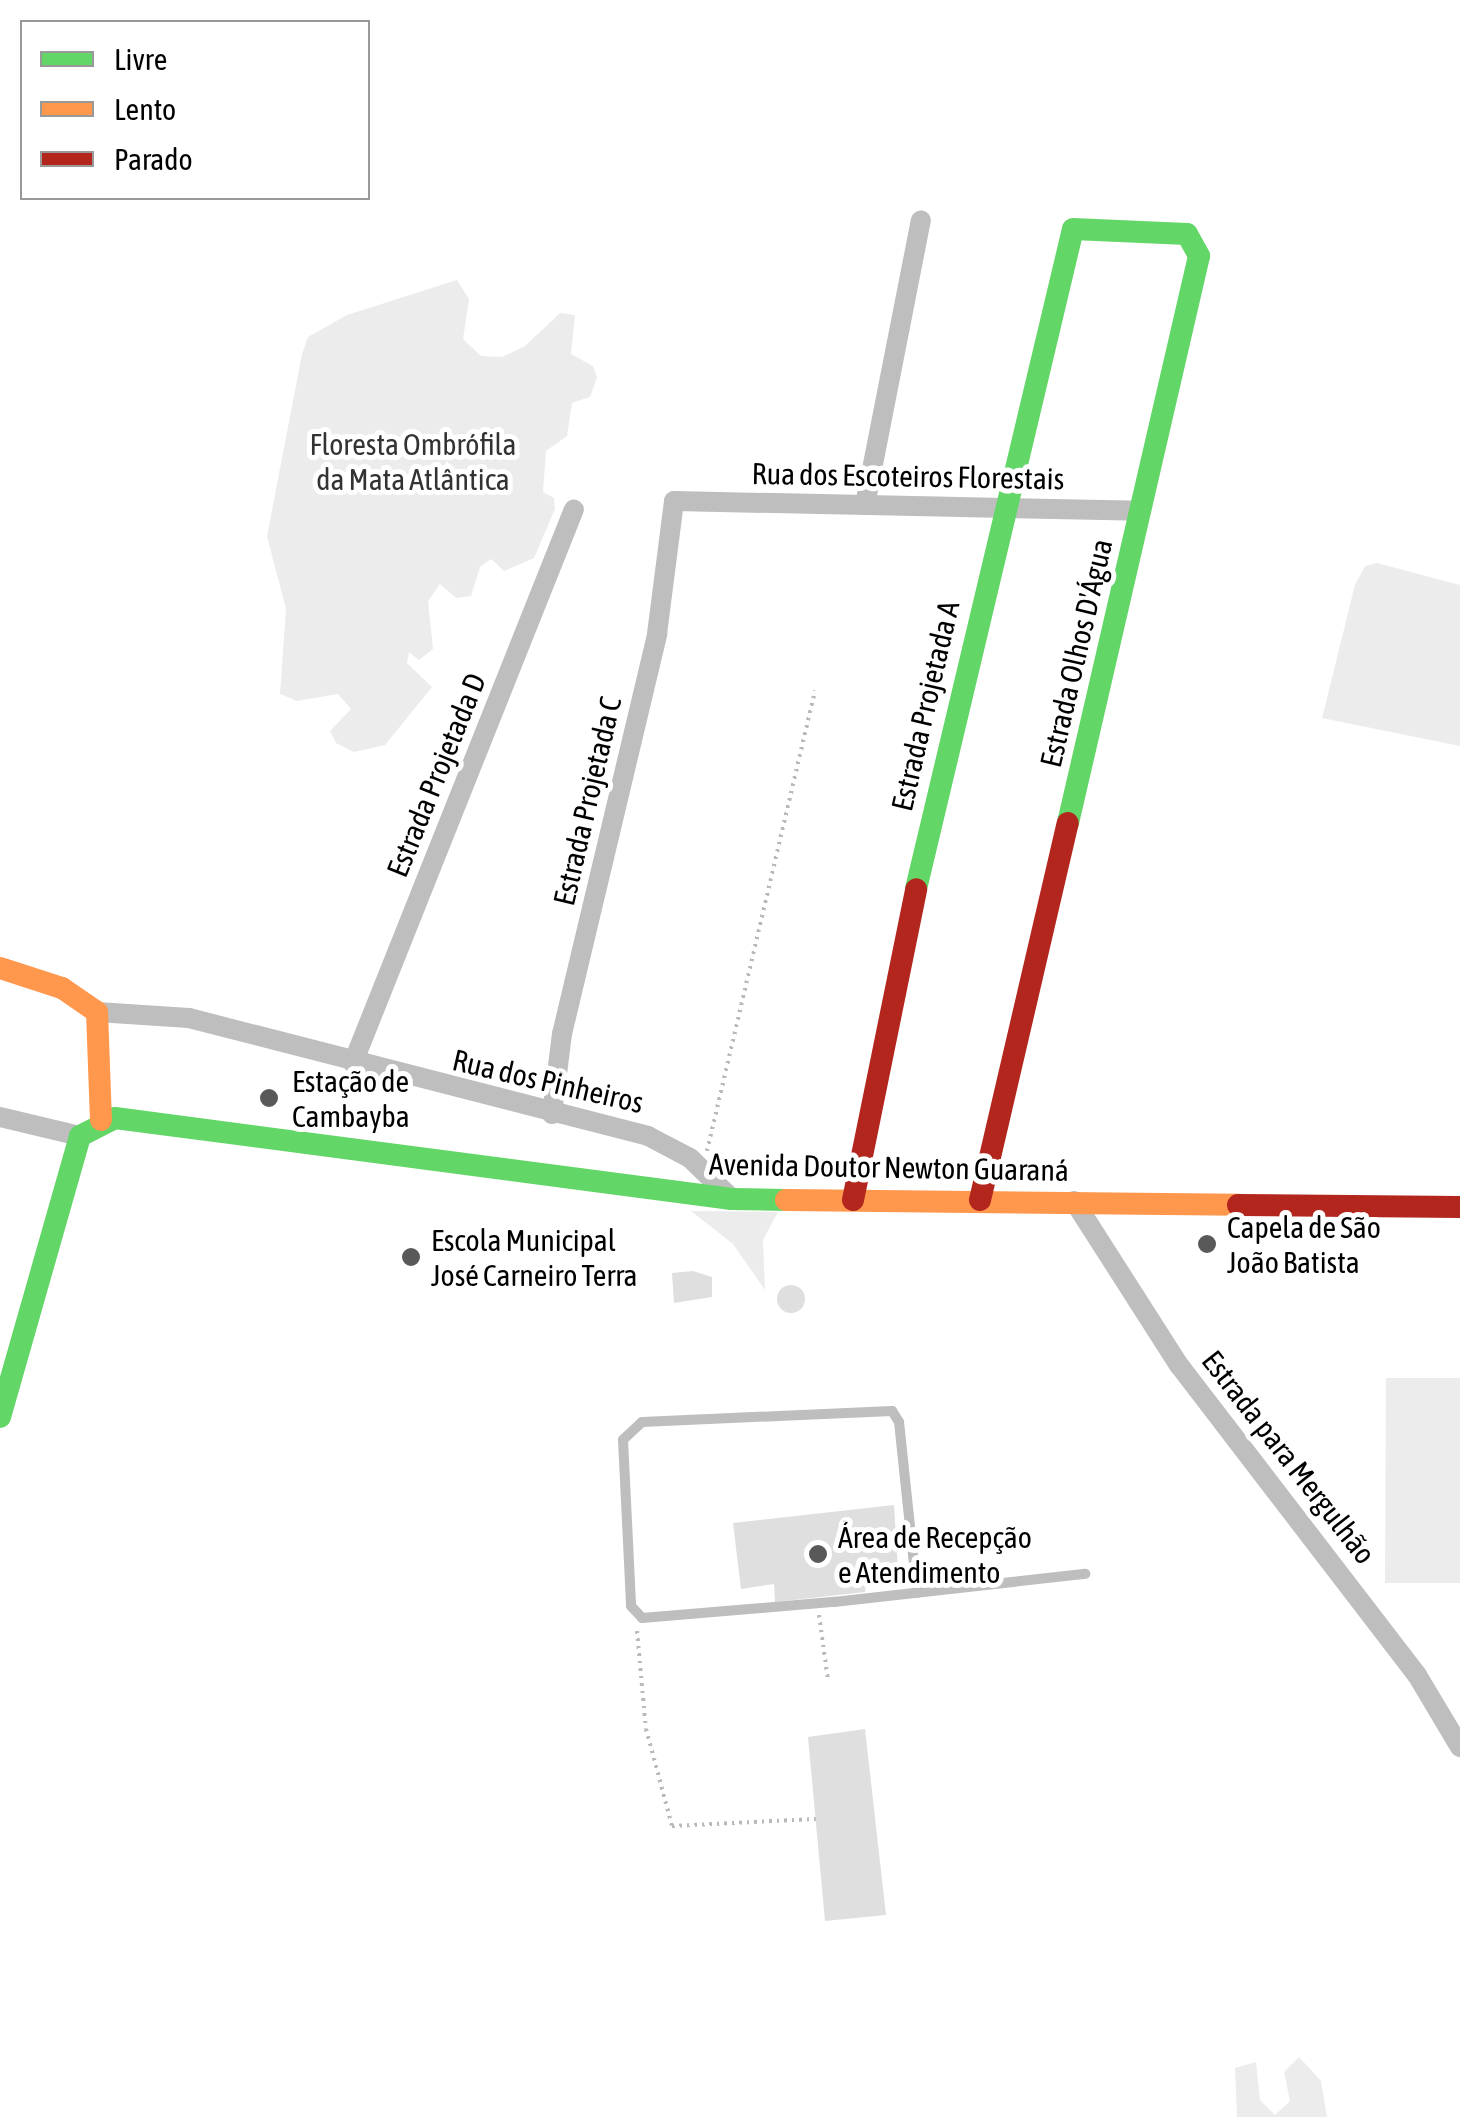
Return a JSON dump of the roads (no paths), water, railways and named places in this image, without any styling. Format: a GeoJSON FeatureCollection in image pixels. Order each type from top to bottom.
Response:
{"type":"FeatureCollection","features":[{"type":"Feature","properties":{"kind":"street"},"geometry":{"type":"LineString","coordinates":[[865,505],[921,220]]}},
{"type":"Feature","properties":{"kind":"street","name":"Estrada Projetada A"},"geometry":{"type":"LineString","coordinates":[[852,1200],[1002,508],[1073,228]]}},
{"type":"Feature","properties":{"kind":"street","name":"Estrada Olhos D'Água"},"geometry":{"type":"LineString","coordinates":[[980,1200],[1140,511],[1197,245],[1188,234],[1073,228]]}},
{"type":"Feature","properties":{"kind":"street","name":"Rua dos Escoteiros Florestais"},"geometry":{"type":"LineString","coordinates":[[674,501],[1140,511]]}},
{"type":"Feature","properties":{"kind":"street","name":"Estrada Projetada C"},"geometry":{"type":"LineString","coordinates":[[552,1114],[562,1034],[657,634],[674,501]]}},
{"type":"Feature","properties":{"kind":"street","name":"Estrada Projetada D"},"geometry":{"type":"LineString","coordinates":[[353,1063],[574,509]]}},
{"type":"Feature","properties":{"kind":"street"},"geometry":{"type":"LineString","coordinates":[[0,968],[62,988],[97,1012],[102,1120],[80,1136],[0,1417]]}},
{"type":"Feature","properties":{"kind":"street","name":"Rua dos Pinheiros"},"geometry":{"type":"LineString","coordinates":[[97,1012],[189,1018],[648,1136],[702,1170],[732,1198]]}},
{"type":"Feature","properties":{"kind":"street"},"geometry":{"type":"LineString","coordinates":[[0,1117],[80,1136]]}},
{"type":"Feature","properties":{"kind":"street","name":"Avenida Doutor Newton Guaraná"},"geometry":{"type":"LineString","coordinates":[[102,1120],[732,1198],[1460,1207]]}},
{"type":"Feature","properties":{"kind":"street","name":"Estrada para Mergulhão"},"geometry":{"type":"LineString","coordinates":[[1074,1201],[1179,1365],[1418,1675],[1460,1747]]}},
{"type":"Feature","properties":{"kind":"lane"},"geometry":{"type":"LineString","coordinates":[[917,1592],[899,1422],[892,1412],[642,1422],[631,1428],[621,1454],[634,1612],[652,1618],[818,1603],[1085,1574]]}},
{"type":"Feature","properties":{"kind":"place","name":"Estação de Cambayba"},"geometry":{"type":"Point","coordinates":[269,1098]}},
{"type":"Feature","properties":{"kind":"place","name":"Capela de São João Batista"},"geometry":{"type":"Point","coordinates":[1207,1244]}},
{"type":"Feature","properties":{"kind":"place","name":"Escola Municipal José Carneiro Terra"},"geometry":{"type":"Point","coordinates":[411,1257]}},
{"type":"Feature","properties":{"kind":"place","name":"Área de Recepção e Atendimento"},"geometry":{"type":"Point","coordinates":[818,1554]}},
{"type":"Feature","properties":{"kind":"park label","name":"Floresta Ombrófila da Mata Atlântica"},"geometry":{"type":"Point","coordinates":[413,461]}}]}
